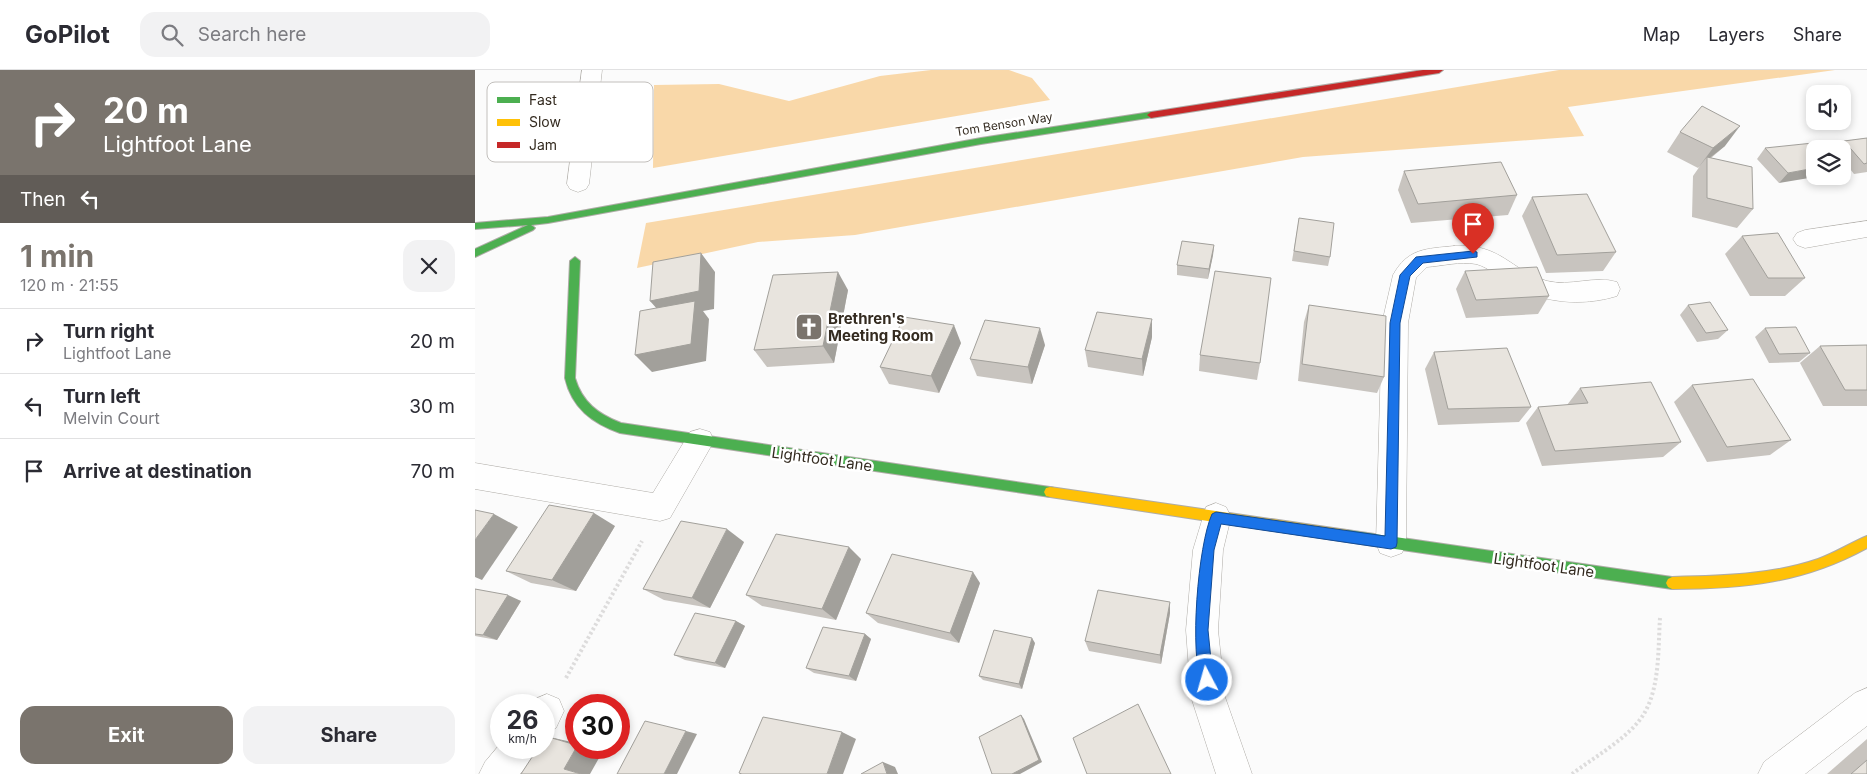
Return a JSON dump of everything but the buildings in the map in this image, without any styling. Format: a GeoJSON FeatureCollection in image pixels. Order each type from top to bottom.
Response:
{"type":"FeatureCollection","features":[{"type":"Feature","properties":{"kind":"street","name":"Tom Benson Way"},"geometry":{"type":"LineString","coordinates":[[548,220],[981,141],[1439,70]]}},
{"type":"Feature","properties":{"kind":"street"},"geometry":{"type":"LineString","coordinates":[[578,184],[581,162]]}},
{"type":"Feature","properties":{"kind":"street"},"geometry":{"type":"LineString","coordinates":[[475,226],[548,220]]}},
{"type":"Feature","properties":{"kind":"street"},"geometry":{"type":"LineString","coordinates":[[475,253],[548,220]]}},
{"type":"Feature","properties":{"kind":"street"},"geometry":{"type":"LineString","coordinates":[[1805,239],[1867,229]]}},
{"type":"Feature","properties":{"kind":"street"},"geometry":{"type":"LineString","coordinates":[[1391,543],[1395,323],[1405,275],[1420,259],[1473,254],[1493,260],[1514,275],[1537,287],[1552,292],[1560,294],[1607,289]]}},
{"type":"Feature","properties":{"kind":"street","name":"Lightfoot Lane"},"geometry":{"type":"LineString","coordinates":[[575,261],[571,392],[577,402],[607,423],[620,428],[1664,583],[1725,583],[1778,576],[1825,565],[1854,552],[1867,542]]}},
{"type":"Feature","properties":{"kind":"street"},"geometry":{"type":"LineString","coordinates":[[475,476],[660,508],[700,441]]}},
{"type":"Feature","properties":{"kind":"street"},"geometry":{"type":"LineString","coordinates":[[1216,518],[1208,550],[1201,630],[1208,697],[1235,774]]}},
{"type":"Feature","properties":{"kind":"street"},"geometry":{"type":"LineString","coordinates":[[1776,774],[1867,705]]}},
{"type":"Feature","properties":{"kind":"street"},"geometry":{"type":"LineString","coordinates":[[497,774],[510,759]]}},
{"type":"Feature","properties":{"kind":"path"},"geometry":{"type":"LineString","coordinates":[[555,695],[660,508]]}},
{"type":"Feature","properties":{"kind":"path"},"geometry":{"type":"LineString","coordinates":[[1572,774],[1616,741],[1644,714],[1654,682],[1664,583]]}},
{"type":"Feature","properties":{"kind":"shaded area"},"geometry":{"type":"Polygon","coordinates":[[[931,70],[1009,70],[1032,78],[1050,100],[653,168],[654,85],[719,84],[789,101],[880,76],[931,70]]]}},
{"type":"Feature","properties":{"kind":"shaded area"},"geometry":{"type":"Polygon","coordinates":[[[1559,70],[1835,70],[1568,107],[1584,136],[1303,157],[855,235],[758,242],[637,268],[646,223],[1559,70]]]}},
{"type":"Feature","properties":{"kind":"traffic: fast"},"geometry":{"type":"LineString","coordinates":[[475,226],[548,220],[981,141],[1151,115]]}},
{"type":"Feature","properties":{"kind":"traffic: fast"},"geometry":{"type":"LineString","coordinates":[[475,253],[530,228]]}},
{"type":"Feature","properties":{"kind":"traffic: fast"},"geometry":{"type":"LineString","coordinates":[[575,261],[570,378],[576,397],[581,404],[602,420],[620,428],[1050,492]]}},
{"type":"Feature","properties":{"kind":"traffic: fast"},"geometry":{"type":"LineString","coordinates":[[1347,536],[1672,583]]}},
{"type":"Feature","properties":{"kind":"traffic: slow"},"geometry":{"type":"LineString","coordinates":[[1050,492],[1347,536]]}},
{"type":"Feature","properties":{"kind":"traffic: slow"},"geometry":{"type":"LineString","coordinates":[[1672,583],[1749,580],[1797,572],[1843,555],[1867,542]]}},
{"type":"Feature","properties":{"kind":"traffic: jam"},"geometry":{"type":"LineString","coordinates":[[1151,115],[1439,70]]}},
{"type":"Feature","properties":{"kind":"place","name":"Brethren's Meeting Room"},"geometry":{"type":"Point","coordinates":[809,327]}},
{"type":"Feature","properties":{"kind":"route"},"geometry":{"type":"LineString","coordinates":[[1207,680],[1201,630],[1208,550],[1216,518],[1391,543],[1395,323],[1405,275],[1420,259],[1473,254]]}}]}
